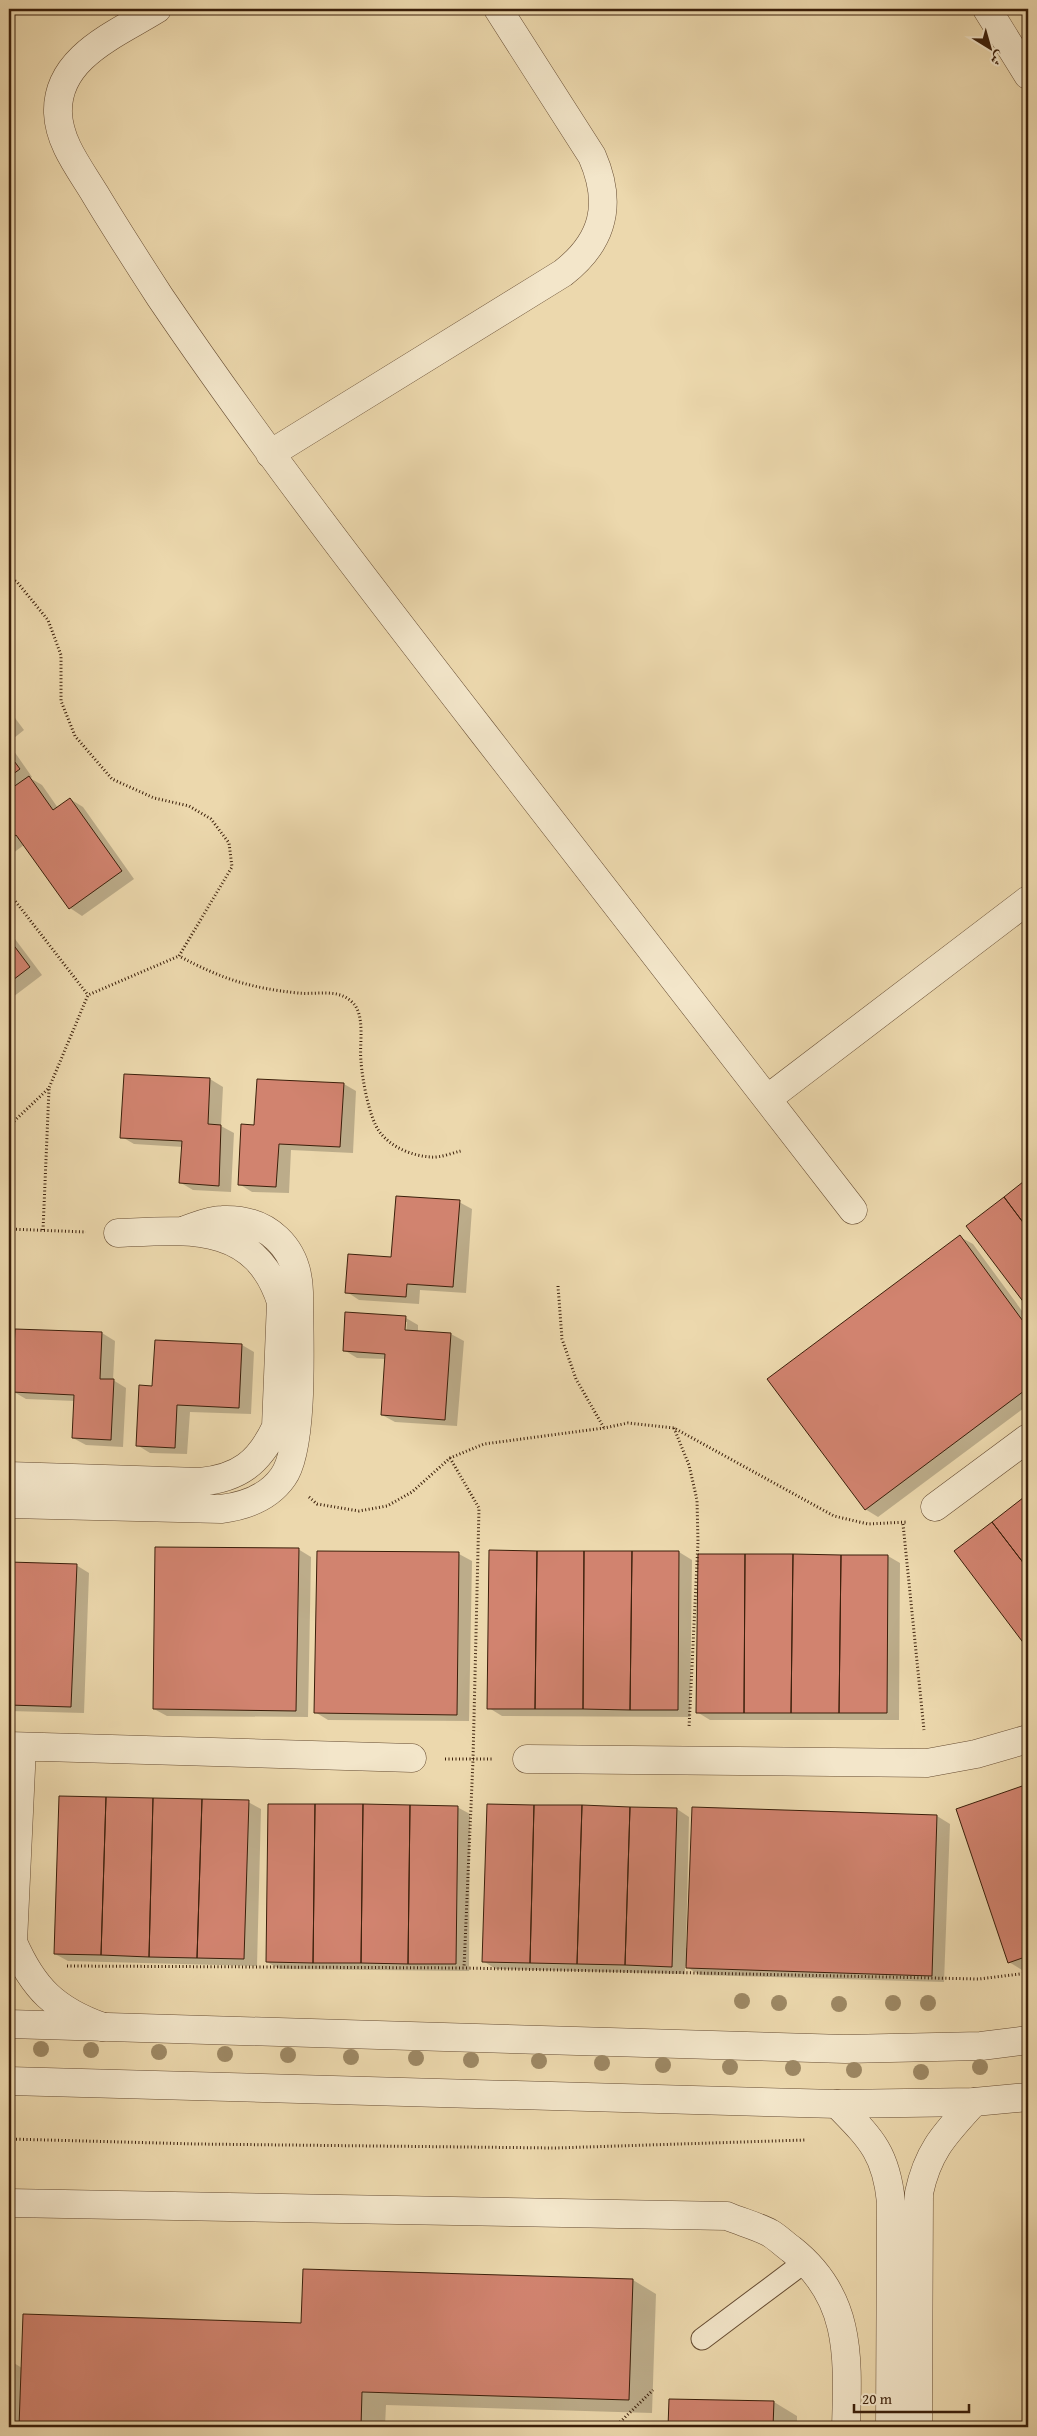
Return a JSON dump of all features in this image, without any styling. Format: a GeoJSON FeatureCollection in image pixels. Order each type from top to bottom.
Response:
{"type":"FeatureCollection","features":[{"type":"Feature","properties":{"kind":"street"},"geometry":{"type":"LineString","coordinates":[[157,9],[83,55],[70,70],[61,89],[57,109],[59,129],[67,148],[126,246],[196,350],[270,454],[340,548],[853,1210]]}},
{"type":"Feature","properties":{"kind":"street"},"geometry":{"type":"LineString","coordinates":[[270,454],[563,273],[578,261],[590,247],[603,211],[603,192],[599,173],[592,156],[498,9]]}},
{"type":"Feature","properties":{"kind":"street"},"geometry":{"type":"LineString","coordinates":[[987,9],[1028,75]]}},
{"type":"Feature","properties":{"kind":"street"},"geometry":{"type":"LineString","coordinates":[[767,1099],[1028,900]]}},
{"type":"Feature","properties":{"kind":"street"},"geometry":{"type":"LineString","coordinates":[[9,1504],[221,1509],[242,1505],[262,1496],[283,1477],[293,1454],[297,1428],[299,1276],[293,1259],[284,1244],[270,1232],[254,1224],[220,1220],[185,1230],[118,1234]]}},
{"type":"Feature","properties":{"kind":"street"},"geometry":{"type":"LineString","coordinates":[[9,1476],[200,1482],[219,1480],[247,1467],[267,1446],[276,1427],[281,1302],[275,1285],[256,1256],[242,1246],[230,1240],[185,1230]]}},
{"type":"Feature","properties":{"kind":"street"},"geometry":{"type":"LineString","coordinates":[[935,1507],[1028,1438]]}},
{"type":"Feature","properties":{"kind":"street"},"geometry":{"type":"LineString","coordinates":[[527,1759],[927,1762],[976,1754],[1028,1738]]}},
{"type":"Feature","properties":{"kind":"street"},"geometry":{"type":"LineString","coordinates":[[104,2027],[80,2019],[57,2005],[38,1987],[24,1966],[13,1942],[16,1747],[412,1758]]}},
{"type":"Feature","properties":{"kind":"street"},"geometry":{"type":"LineString","coordinates":[[9,2024],[845,2049],[981,2046],[1028,2040]]}},
{"type":"Feature","properties":{"kind":"street"},"geometry":{"type":"LineString","coordinates":[[9,2081],[837,2104],[974,2102],[1028,2097]]}},
{"type":"Feature","properties":{"kind":"street"},"geometry":{"type":"LineString","coordinates":[[918,2427],[919,2193],[924,2171],[933,2150],[974,2102]]}},
{"type":"Feature","properties":{"kind":"street"},"geometry":{"type":"LineString","coordinates":[[837,2104],[870,2138],[884,2163],[889,2182],[891,2202],[890,2427]]}},
{"type":"Feature","properties":{"kind":"street"},"geometry":{"type":"LineString","coordinates":[[9,2203],[727,2216],[770,2233],[806,2261],[829,2292],[843,2328],[848,2366],[846,2427]]}},
{"type":"Feature","properties":{"kind":"lane"},"geometry":{"type":"LineString","coordinates":[[702,2339],[806,2261]]}},
{"type":"Feature","properties":{"kind":"path"},"geometry":{"type":"LineString","coordinates":[[9,577],[17,582],[48,620],[61,656],[61,701],[75,736],[112,779],[154,798],[189,806],[211,819],[229,843],[232,867],[179,956],[88,996],[49,1088],[43,1230]]}},
{"type":"Feature","properties":{"kind":"path"},"geometry":{"type":"LineString","coordinates":[[9,893],[88,996]]}},
{"type":"Feature","properties":{"kind":"path"},"geometry":{"type":"LineString","coordinates":[[179,956],[211,973],[259,989],[302,994],[340,994],[354,1003],[360,1016],[360,1061],[367,1099],[379,1131],[401,1151],[432,1158],[461,1151]]}},
{"type":"Feature","properties":{"kind":"path"},"geometry":{"type":"LineString","coordinates":[[9,1126],[49,1088]]}},
{"type":"Feature","properties":{"kind":"path"},"geometry":{"type":"LineString","coordinates":[[9,1229],[118,1234]]}},
{"type":"Feature","properties":{"kind":"path"},"geometry":{"type":"LineString","coordinates":[[558,1286],[562,1339],[576,1379],[604,1428]]}},
{"type":"Feature","properties":{"kind":"path"},"geometry":{"type":"LineString","coordinates":[[283,1477],[318,1504],[359,1511],[387,1506],[412,1492],[450,1458],[484,1444],[628,1423],[674,1428],[834,1516],[868,1524],[903,1524],[935,1507]]}},
{"type":"Feature","properties":{"kind":"path"},"geometry":{"type":"LineString","coordinates":[[674,1428],[689,1465],[697,1508],[698,1542],[688,1760]]}},
{"type":"Feature","properties":{"kind":"path"},"geometry":{"type":"LineString","coordinates":[[450,1458],[479,1508],[473,1760],[464,1968]]}},
{"type":"Feature","properties":{"kind":"path"},"geometry":{"type":"LineString","coordinates":[[903,1524],[927,1762]]}},
{"type":"Feature","properties":{"kind":"path"},"geometry":{"type":"LineString","coordinates":[[412,1758],[527,1759]]}},
{"type":"Feature","properties":{"kind":"path"},"geometry":{"type":"LineString","coordinates":[[24,1966],[464,1968],[978,1979],[1028,1973]]}},
{"type":"Feature","properties":{"kind":"path"},"geometry":{"type":"LineString","coordinates":[[9,2140],[546,2148],[810,2140]]}},
{"type":"Feature","properties":{"kind":"path"},"geometry":{"type":"LineString","coordinates":[[615,2427],[653,2390]]}},
{"type":"Feature","properties":{"kind":"building"},"geometry":{"type":"Polygon","coordinates":[[[9,754],[20,769],[9,777],[9,754]]]}},
{"type":"Feature","properties":{"kind":"building"},"geometry":{"type":"Polygon","coordinates":[[[29,776],[53,810],[70,798],[122,871],[69,909],[16,835],[9,840],[9,790],[29,776]]]}},
{"type":"Feature","properties":{"kind":"building"},"geometry":{"type":"Polygon","coordinates":[[[9,939],[30,967],[9,983],[9,939]]]}},
{"type":"Feature","properties":{"kind":"building"},"geometry":{"type":"Polygon","coordinates":[[[124,1074],[210,1078],[208,1124],[221,1125],[219,1186],[179,1183],[182,1141],[120,1138],[124,1074]]]}},
{"type":"Feature","properties":{"kind":"building"},"geometry":{"type":"Polygon","coordinates":[[[257,1079],[344,1083],[340,1147],[279,1144],[276,1187],[238,1185],[241,1124],[254,1125],[257,1079]]]}},
{"type":"Feature","properties":{"kind":"building"},"geometry":{"type":"Polygon","coordinates":[[[1028,1178],[1028,1229],[1004,1197],[1028,1178]]]}},
{"type":"Feature","properties":{"kind":"building"},"geometry":{"type":"Polygon","coordinates":[[[396,1196],[460,1200],[453,1287],[407,1284],[406,1297],[345,1293],[348,1254],[391,1257],[396,1196]]]}},
{"type":"Feature","properties":{"kind":"building"},"geometry":{"type":"Polygon","coordinates":[[[1004,1197],[1028,1229],[1028,1308],[966,1226],[1004,1197]]]}},
{"type":"Feature","properties":{"kind":"building"},"geometry":{"type":"Polygon","coordinates":[[[960,1235],[1028,1328],[1028,1388],[865,1510],[767,1379],[960,1235]]]}},
{"type":"Feature","properties":{"kind":"building"},"geometry":{"type":"Polygon","coordinates":[[[345,1312],[406,1316],[405,1330],[451,1333],[445,1420],[381,1415],[385,1354],[343,1351],[345,1312]]]}},
{"type":"Feature","properties":{"kind":"building"},"geometry":{"type":"Polygon","coordinates":[[[15,1329],[102,1332],[100,1379],[114,1379],[111,1440],[72,1438],[74,1395],[12,1392],[15,1329]]]}},
{"type":"Feature","properties":{"kind":"building"},"geometry":{"type":"Polygon","coordinates":[[[155,1340],[242,1344],[239,1408],[177,1405],[175,1448],[136,1446],[139,1385],[152,1386],[155,1340]]]}},
{"type":"Feature","properties":{"kind":"building"},"geometry":{"type":"Polygon","coordinates":[[[1028,1494],[1028,1569],[992,1522],[1028,1494]]]}},
{"type":"Feature","properties":{"kind":"building"},"geometry":{"type":"Polygon","coordinates":[[[992,1522],[1028,1569],[1028,1649],[954,1551],[992,1522]]]}},
{"type":"Feature","properties":{"kind":"building"},"geometry":{"type":"Polygon","coordinates":[[[155,1547],[299,1548],[296,1711],[153,1709],[155,1547]]]}},
{"type":"Feature","properties":{"kind":"building"},"geometry":{"type":"Polygon","coordinates":[[[489,1550],[537,1551],[535,1709],[487,1709],[489,1550]]]}},
{"type":"Feature","properties":{"kind":"building"},"geometry":{"type":"Polygon","coordinates":[[[317,1551],[459,1552],[457,1715],[314,1713],[317,1551]]]}},
{"type":"Feature","properties":{"kind":"building"},"geometry":{"type":"Polygon","coordinates":[[[537,1551],[584,1551],[583,1709],[535,1709],[537,1551]]]}},
{"type":"Feature","properties":{"kind":"building"},"geometry":{"type":"Polygon","coordinates":[[[584,1551],[632,1551],[630,1710],[583,1709],[584,1551]]]}},
{"type":"Feature","properties":{"kind":"building"},"geometry":{"type":"Polygon","coordinates":[[[632,1551],[679,1551],[678,1710],[630,1710],[632,1551]]]}},
{"type":"Feature","properties":{"kind":"building"},"geometry":{"type":"Polygon","coordinates":[[[698,1554],[745,1554],[744,1713],[696,1713],[698,1554]]]}},
{"type":"Feature","properties":{"kind":"building"},"geometry":{"type":"Polygon","coordinates":[[[745,1554],[793,1554],[791,1713],[744,1713],[745,1554]]]}},
{"type":"Feature","properties":{"kind":"building"},"geometry":{"type":"Polygon","coordinates":[[[793,1554],[841,1555],[839,1713],[791,1713],[793,1554]]]}},
{"type":"Feature","properties":{"kind":"building"},"geometry":{"type":"Polygon","coordinates":[[[841,1555],[888,1555],[887,1713],[839,1713],[841,1555]]]}},
{"type":"Feature","properties":{"kind":"building"},"geometry":{"type":"Polygon","coordinates":[[[9,1562],[77,1564],[71,1707],[9,1705],[9,1562]]]}},
{"type":"Feature","properties":{"kind":"building"},"geometry":{"type":"Polygon","coordinates":[[[1028,1784],[1028,1956],[1008,1963],[956,1809],[1028,1784]]]}},
{"type":"Feature","properties":{"kind":"building"},"geometry":{"type":"Polygon","coordinates":[[[59,1796],[106,1797],[101,1955],[54,1954],[59,1796]]]}},
{"type":"Feature","properties":{"kind":"building"},"geometry":{"type":"Polygon","coordinates":[[[106,1797],[153,1798],[149,1957],[101,1955],[106,1797]]]}},
{"type":"Feature","properties":{"kind":"building"},"geometry":{"type":"Polygon","coordinates":[[[153,1798],[202,1799],[197,1958],[149,1957],[153,1798]]]}},
{"type":"Feature","properties":{"kind":"building"},"geometry":{"type":"Polygon","coordinates":[[[202,1799],[249,1800],[244,1959],[197,1958],[202,1799]]]}},
{"type":"Feature","properties":{"kind":"building"},"geometry":{"type":"Polygon","coordinates":[[[268,1804],[315,1804],[313,1963],[266,1962],[268,1804]]]}},
{"type":"Feature","properties":{"kind":"building"},"geometry":{"type":"Polygon","coordinates":[[[315,1804],[363,1804],[361,1963],[313,1963],[315,1804]]]}},
{"type":"Feature","properties":{"kind":"building"},"geometry":{"type":"Polygon","coordinates":[[[363,1804],[410,1805],[408,1964],[361,1963],[363,1804]]]}},
{"type":"Feature","properties":{"kind":"building"},"geometry":{"type":"Polygon","coordinates":[[[487,1804],[534,1805],[530,1963],[482,1962],[487,1804]]]}},
{"type":"Feature","properties":{"kind":"building"},"geometry":{"type":"Polygon","coordinates":[[[410,1805],[458,1806],[456,1964],[408,1964],[410,1805]]]}},
{"type":"Feature","properties":{"kind":"building"},"geometry":{"type":"Polygon","coordinates":[[[534,1805],[582,1805],[577,1964],[530,1963],[534,1805]]]}},
{"type":"Feature","properties":{"kind":"building"},"geometry":{"type":"Polygon","coordinates":[[[582,1805],[630,1807],[625,1965],[577,1964],[582,1805]]]}},
{"type":"Feature","properties":{"kind":"building"},"geometry":{"type":"Polygon","coordinates":[[[630,1807],[677,1808],[672,1967],[625,1965],[630,1807]]]}},
{"type":"Feature","properties":{"kind":"building"},"geometry":{"type":"Polygon","coordinates":[[[692,1807],[937,1815],[932,1976],[686,1968],[692,1807]]]}},
{"type":"Feature","properties":{"kind":"building"},"geometry":{"type":"Polygon","coordinates":[[[303,2269],[633,2279],[629,2400],[362,2392],[361,2427],[19,2427],[23,2314],[301,2323],[303,2269]]]}},
{"type":"Feature","properties":{"kind":"building"},"geometry":{"type":"Polygon","coordinates":[[[669,2399],[774,2401],[773,2427],[668,2427],[669,2399]]]}}]}
